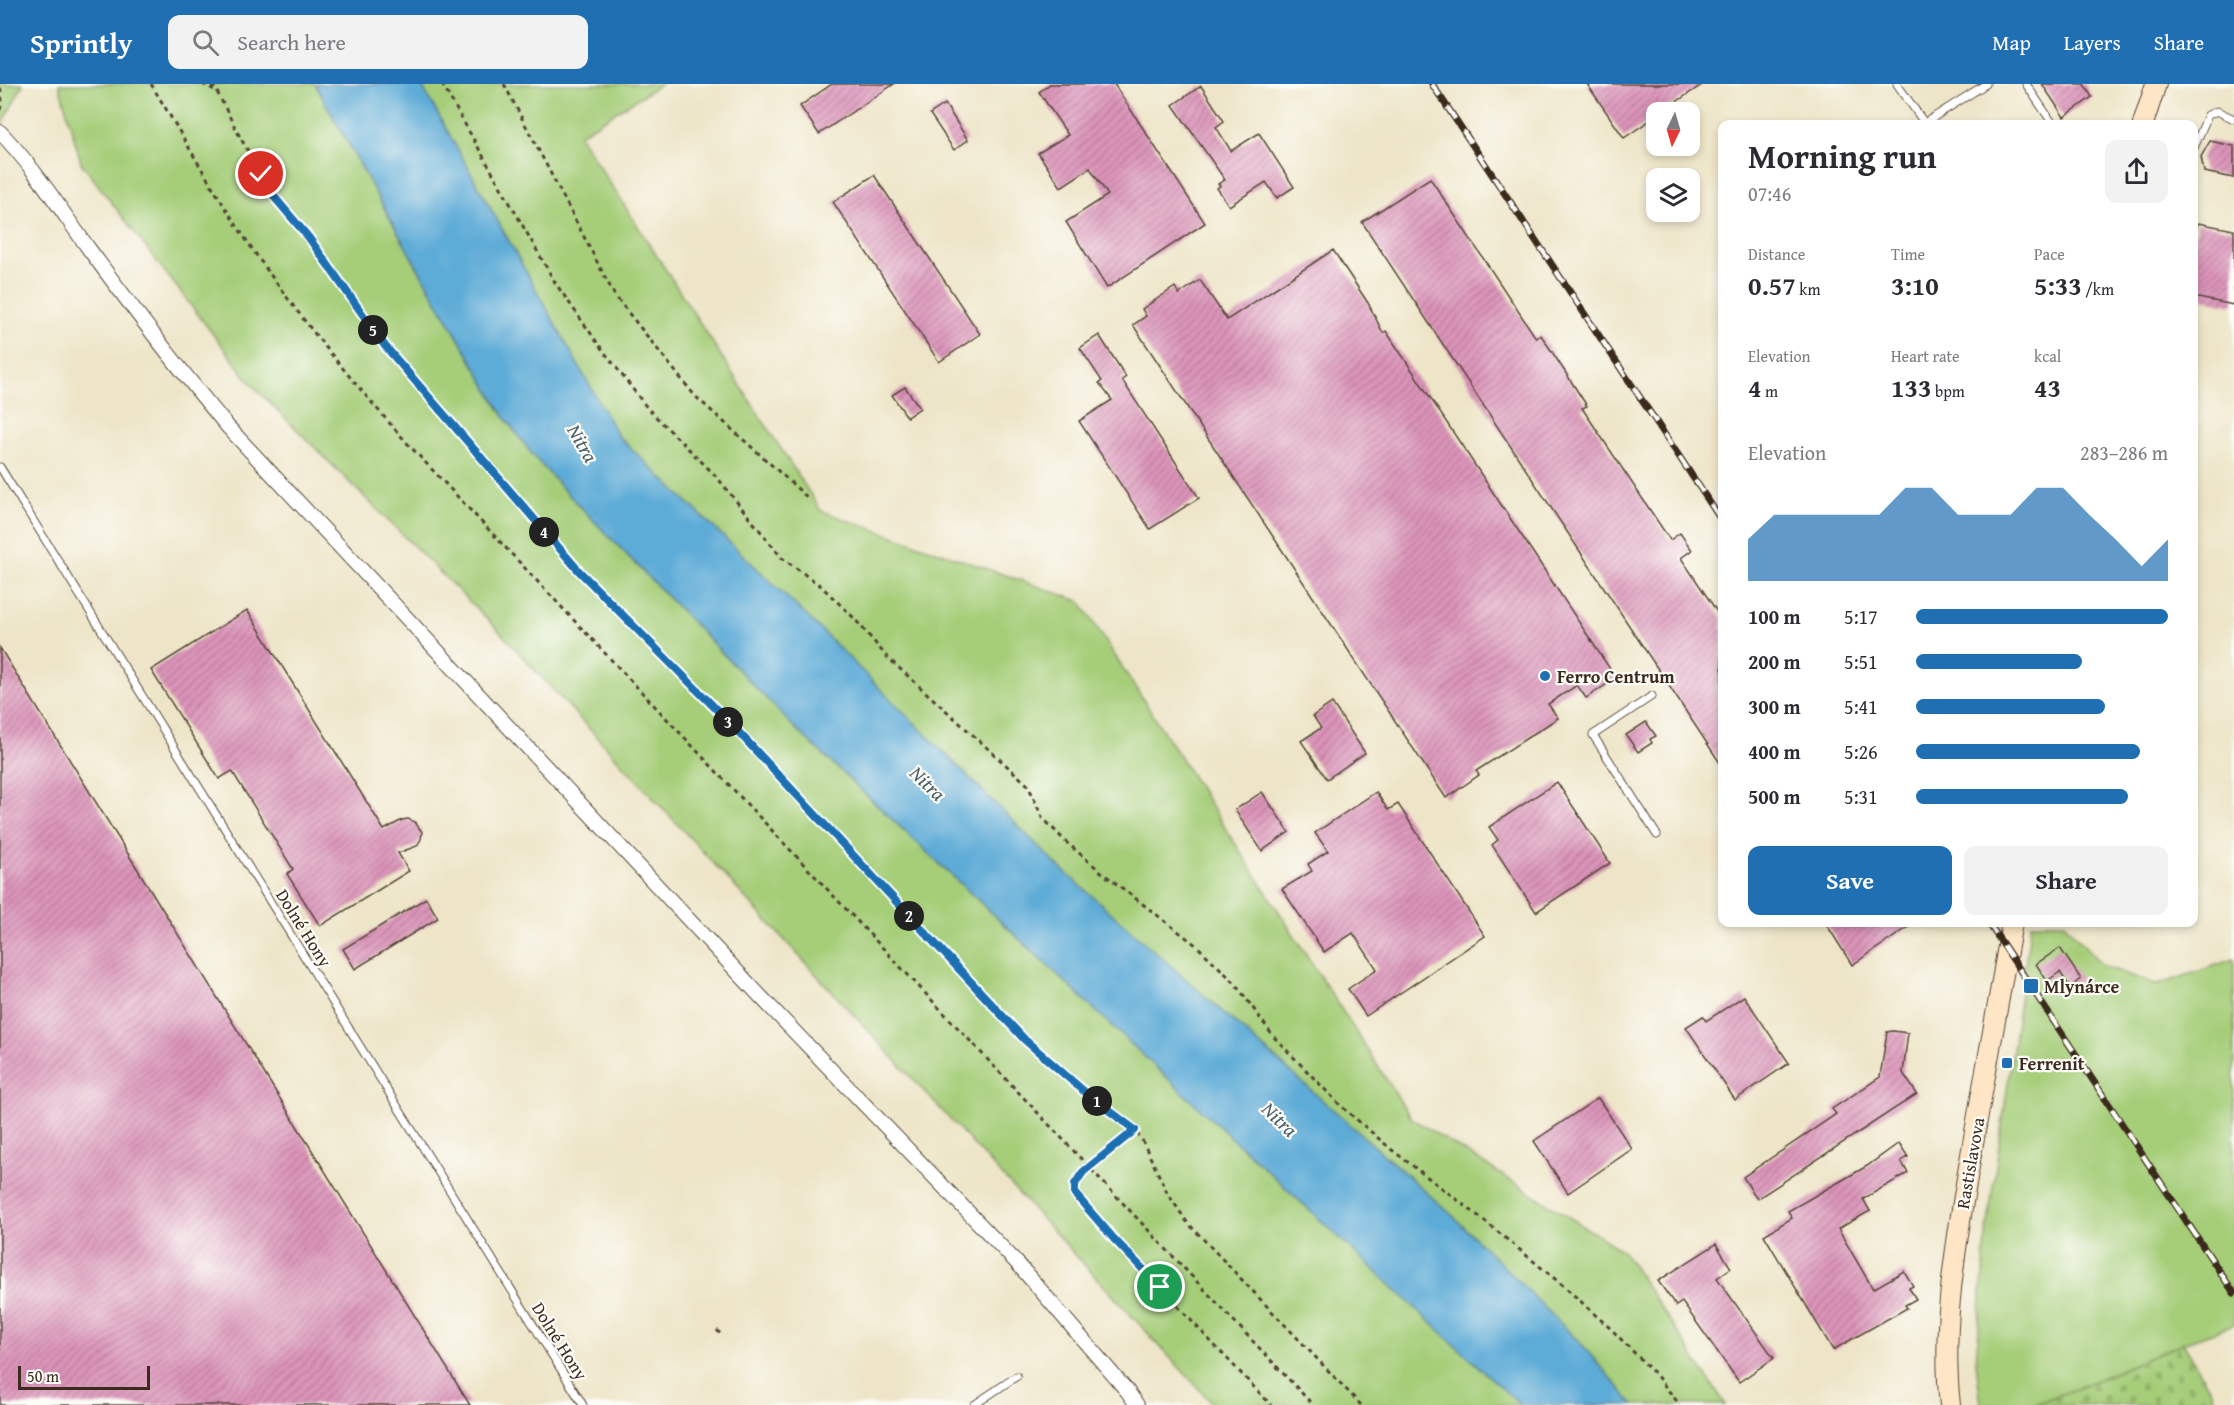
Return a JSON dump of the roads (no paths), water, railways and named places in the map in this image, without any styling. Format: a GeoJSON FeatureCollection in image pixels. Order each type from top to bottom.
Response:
{"type":"FeatureCollection","features":[{"type":"Feature","properties":{"kind":"street"},"geometry":{"type":"LineString","coordinates":[[2144,120],[2156,84]]}},
{"type":"Feature","properties":{"kind":"street"},"geometry":{"type":"LineString","coordinates":[[0,132],[17,150],[159,344],[243,443],[745,980],[1018,1264],[1137,1405]]}},
{"type":"Feature","properties":{"kind":"street","name":"Rastislavova"},"geometry":{"type":"LineString","coordinates":[[1950,1405],[1947,1335],[1956,1250],[2011,927]]}},
{"type":"Feature","properties":{"kind":"lane"},"geometry":{"type":"LineString","coordinates":[[1897,84],[1921,120]]}},
{"type":"Feature","properties":{"kind":"lane"},"geometry":{"type":"LineString","coordinates":[[1930,120],[1986,84]]}},
{"type":"Feature","properties":{"kind":"lane"},"geometry":{"type":"LineString","coordinates":[[2026,84],[2050,120]]}},
{"type":"Feature","properties":{"kind":"lane"},"geometry":{"type":"LineString","coordinates":[[2198,138],[2208,115],[2217,111],[2234,118]]}},
{"type":"Feature","properties":{"kind":"lane","name":"Dolné Hony"},"geometry":{"type":"LineString","coordinates":[[0,467],[583,1405]]}},
{"type":"Feature","properties":{"kind":"lane"},"geometry":{"type":"LineString","coordinates":[[1652,696],[1593,735],[1658,835]]}},
{"type":"Feature","properties":{"kind":"lane"},"geometry":{"type":"LineString","coordinates":[[974,1405],[1017,1376]]}},
{"type":"Feature","properties":{"kind":"water","name":"Nitra"},"geometry":{"type":"Polygon","coordinates":[[[315,84],[421,84],[618,436],[815,624],[1058,866],[1452,1215],[1582,1345],[1634,1405],[1520,1405],[795,728],[563,489],[531,453],[503,415],[315,84]]]}},
{"type":"Feature","properties":{"kind":"railway"},"geometry":{"type":"LineString","coordinates":[[1432,84],[1718,515]]}},
{"type":"Feature","properties":{"kind":"railway"},"geometry":{"type":"LineString","coordinates":[[1991,927],[2234,1293]]}},
{"type":"Feature","properties":{"kind":"place","name":"Ferro Centrum"},"geometry":{"type":"Point","coordinates":[1545,676]}},
{"type":"Feature","properties":{"kind":"place","name":"Mlynárce"},"geometry":{"type":"Point","coordinates":[2031,986]}},
{"type":"Feature","properties":{"kind":"place","name":"Ferrenit"},"geometry":{"type":"Point","coordinates":[2007,1063]}}]}
